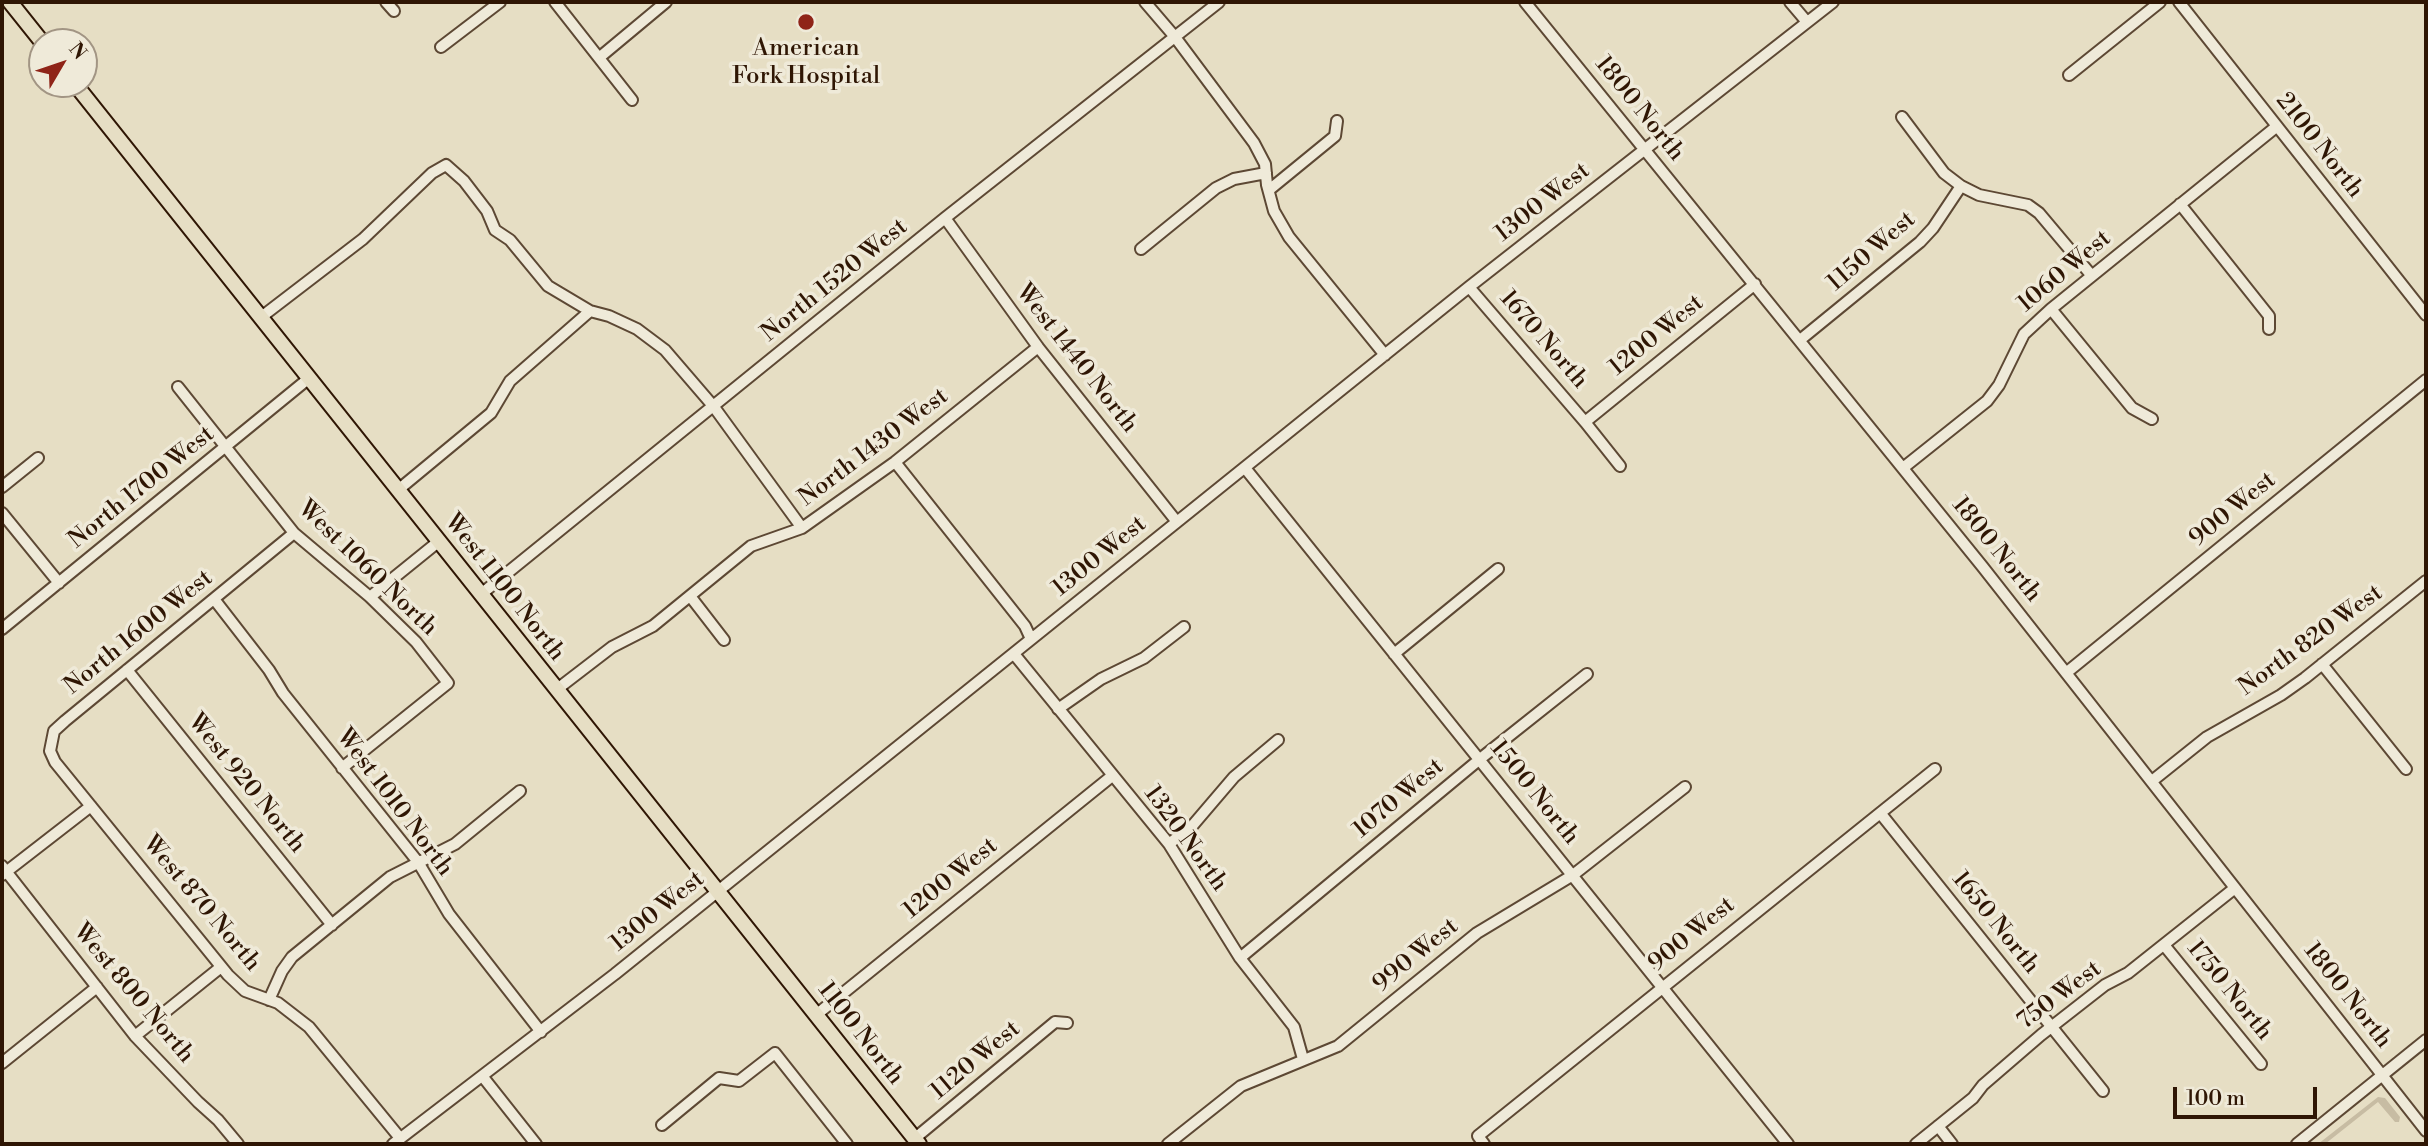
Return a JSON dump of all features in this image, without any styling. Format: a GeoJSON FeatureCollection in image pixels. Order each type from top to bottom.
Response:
{"type":"FeatureCollection","features":[{"type":"Feature","properties":{"kind":"main road"},"geometry":{"type":"LineString","coordinates":[[9,2],[30,28]]}},
{"type":"Feature","properties":{"kind":"main road","name":"West 1100 North"},"geometry":{"type":"LineString","coordinates":[[86,98],[765,951]]}},
{"type":"Feature","properties":{"kind":"main road","name":"1100 North"},"geometry":{"type":"LineString","coordinates":[[765,951],[916,1142]]}},
{"type":"Feature","properties":{"kind":"street"},"geometry":{"type":"LineString","coordinates":[[386,2],[394,12]]}},
{"type":"Feature","properties":{"kind":"street"},"geometry":{"type":"LineString","coordinates":[[441,47],[500,2]]}},
{"type":"Feature","properties":{"kind":"street"},"geometry":{"type":"LineString","coordinates":[[555,2],[632,100]]}},
{"type":"Feature","properties":{"kind":"street"},"geometry":{"type":"LineString","coordinates":[[600,57],[666,2]]}},
{"type":"Feature","properties":{"kind":"street"},"geometry":{"type":"LineString","coordinates":[[1145,2],[1175,37],[1254,142],[1265,164],[1274,211],[1289,237],[1385,355]]}},
{"type":"Feature","properties":{"kind":"street","name":"North 1520 West"},"geometry":{"type":"LineString","coordinates":[[480,594],[945,218],[1219,2]]}},
{"type":"Feature","properties":{"kind":"street","name":"1800 North"},"geometry":{"type":"LineString","coordinates":[[1525,2],[1903,468],[2426,1131]]}},
{"type":"Feature","properties":{"kind":"street"},"geometry":{"type":"LineString","coordinates":[[1790,2],[1807,22]]}},
{"type":"Feature","properties":{"kind":"street","name":"1300 West"},"geometry":{"type":"LineString","coordinates":[[396,1141],[541,1032],[1469,287],[1833,2]]}},
{"type":"Feature","properties":{"kind":"street"},"geometry":{"type":"LineString","coordinates":[[2069,75],[2160,2]]}},
{"type":"Feature","properties":{"kind":"street","name":"2100 North"},"geometry":{"type":"LineString","coordinates":[[2179,2],[2426,315]]}},
{"type":"Feature","properties":{"kind":"street"},"geometry":{"type":"LineString","coordinates":[[1902,117],[1944,173],[1979,195],[2028,205],[2039,213],[2092,276]]}},
{"type":"Feature","properties":{"kind":"street"},"geometry":{"type":"LineString","coordinates":[[1269,190],[1335,136],[1337,121]]}},
{"type":"Feature","properties":{"kind":"street","name":"1060 West"},"geometry":{"type":"LineString","coordinates":[[1903,468],[1987,401],[1999,386],[2024,334],[2051,309],[2276,127]]}},
{"type":"Feature","properties":{"kind":"street"},"geometry":{"type":"LineString","coordinates":[[260,318],[363,239],[432,173],[446,165],[464,181],[486,211],[495,230],[510,240],[548,286],[590,311],[638,328],[665,350],[714,407],[802,528]]}},
{"type":"Feature","properties":{"kind":"street"},"geometry":{"type":"LineString","coordinates":[[1141,249],[1216,188],[1234,179],[1266,173]]}},
{"type":"Feature","properties":{"kind":"street","name":"1150 West"},"geometry":{"type":"LineString","coordinates":[[1800,340],[1920,242],[1933,228],[1961,186]]}},
{"type":"Feature","properties":{"kind":"street"},"geometry":{"type":"LineString","coordinates":[[2180,204],[2269,316],[2269,329]]}},
{"type":"Feature","properties":{"kind":"street","name":"West 1440 North"},"geometry":{"type":"LineString","coordinates":[[945,218],[1038,346],[1177,522]]}},
{"type":"Feature","properties":{"kind":"street","name":"1200 West"},"geometry":{"type":"LineString","coordinates":[[1585,422],[1755,284]]}},
{"type":"Feature","properties":{"kind":"street","name":"1670 North"},"geometry":{"type":"LineString","coordinates":[[1469,287],[1620,466]]}},
{"type":"Feature","properties":{"kind":"street"},"geometry":{"type":"LineString","coordinates":[[2051,309],[2132,408],[2152,419]]}},
{"type":"Feature","properties":{"kind":"street"},"geometry":{"type":"LineString","coordinates":[[398,490],[491,413],[510,381],[590,311]]}},
{"type":"Feature","properties":{"kind":"street","name":"North 1430 West"},"geometry":{"type":"LineString","coordinates":[[556,690],[612,647],[653,626],[751,546],[802,528],[895,462],[1038,346]]}},
{"type":"Feature","properties":{"kind":"street","name":"North 1700 West"},"geometry":{"type":"LineString","coordinates":[[2,629],[308,379]]}},
{"type":"Feature","properties":{"kind":"street","name":"900 West"},"geometry":{"type":"LineString","coordinates":[[2066,673],[2426,380]]}},
{"type":"Feature","properties":{"kind":"street","name":"West 1060 North"},"geometry":{"type":"LineString","coordinates":[[178,387],[294,533],[370,597],[416,642],[448,683],[342,768]]}},
{"type":"Feature","properties":{"kind":"street"},"geometry":{"type":"LineString","coordinates":[[2,486],[38,458]]}},
{"type":"Feature","properties":{"kind":"street"},"geometry":{"type":"LineString","coordinates":[[895,462],[1025,626],[1031,639]]}},
{"type":"Feature","properties":{"kind":"street","name":"1500 North"},"geometry":{"type":"LineString","coordinates":[[1245,468],[1788,1144]]}},
{"type":"Feature","properties":{"kind":"street"},"geometry":{"type":"LineString","coordinates":[[2,513],[60,583]]}},
{"type":"Feature","properties":{"kind":"street","name":"North 1600 West"},"geometry":{"type":"LineString","coordinates":[[52,738],[54,731],[65,721],[294,533]]}},
{"type":"Feature","properties":{"kind":"street"},"geometry":{"type":"LineString","coordinates":[[370,597],[438,542]]}},
{"type":"Feature","properties":{"kind":"street"},"geometry":{"type":"LineString","coordinates":[[1394,654],[1498,569]]}},
{"type":"Feature","properties":{"kind":"street","name":"North 820 West"},"geometry":{"type":"LineString","coordinates":[[2152,781],[2207,737],[2281,695],[2426,581]]}},
{"type":"Feature","properties":{"kind":"street"},"geometry":{"type":"LineString","coordinates":[[690,596],[724,640]]}},
{"type":"Feature","properties":{"kind":"street","name":"West 1010 North"},"geometry":{"type":"LineString","coordinates":[[214,599],[270,670],[283,693],[418,862],[449,914],[541,1032]]}},
{"type":"Feature","properties":{"kind":"street"},"geometry":{"type":"LineString","coordinates":[[1058,709],[1101,679],[1144,658],[1184,627]]}},
{"type":"Feature","properties":{"kind":"street","name":"1320 North"},"geometry":{"type":"LineString","coordinates":[[1014,654],[1168,844],[1240,958],[1294,1027],[1303,1059]]}},
{"type":"Feature","properties":{"kind":"street"},"geometry":{"type":"LineString","coordinates":[[2322,664],[2406,769]]}},
{"type":"Feature","properties":{"kind":"street","name":"West 920 North"},"geometry":{"type":"LineString","coordinates":[[127,670],[332,925]]}},
{"type":"Feature","properties":{"kind":"street","name":"1070 West"},"geometry":{"type":"LineString","coordinates":[[1240,958],[1587,674]]}},
{"type":"Feature","properties":{"kind":"street","name":"West 870 North"},"geometry":{"type":"LineString","coordinates":[[52,738],[50,751],[55,762],[221,967],[245,990],[278,1003],[309,1027],[396,1141]]}},
{"type":"Feature","properties":{"kind":"street"},"geometry":{"type":"LineString","coordinates":[[1168,844],[1194,825],[1234,777],[1278,740]]}},
{"type":"Feature","properties":{"kind":"street","name":"900 West"},"geometry":{"type":"LineString","coordinates":[[1481,1140],[1662,986],[1935,769]]}},
{"type":"Feature","properties":{"kind":"street","name":"1200 West"},"geometry":{"type":"LineString","coordinates":[[816,1015],[1112,776]]}},
{"type":"Feature","properties":{"kind":"street","name":"990 West"},"geometry":{"type":"LineString","coordinates":[[1168,1144],[1241,1086],[1338,1046],[1477,933],[1573,875],[1685,787]]}},
{"type":"Feature","properties":{"kind":"street"},"geometry":{"type":"LineString","coordinates":[[269,1000],[282,971],[292,957],[390,877],[455,844],[520,790]]}},
{"type":"Feature","properties":{"kind":"street"},"geometry":{"type":"LineString","coordinates":[[3,871],[91,806]]}},
{"type":"Feature","properties":{"kind":"street","name":"1650 North"},"geometry":{"type":"LineString","coordinates":[[1881,814],[2103,1091]]}},
{"type":"Feature","properties":{"kind":"street","name":"West 800 North"},"geometry":{"type":"LineString","coordinates":[[3,871],[135,1036],[238,1144]]}},
{"type":"Feature","properties":{"kind":"street","name":"750 West"},"geometry":{"type":"LineString","coordinates":[[1916,1144],[2051,1027],[2105,985],[2128,972],[2164,945],[2235,888]]}},
{"type":"Feature","properties":{"kind":"street","name":"1750 North"},"geometry":{"type":"LineString","coordinates":[[2164,945],[2261,1064]]}},
{"type":"Feature","properties":{"kind":"street"},"geometry":{"type":"LineString","coordinates":[[135,1036],[221,967]]}},
{"type":"Feature","properties":{"kind":"street"},"geometry":{"type":"LineString","coordinates":[[2,1063],[97,987]]}},
{"type":"Feature","properties":{"kind":"street","name":"1120 West"},"geometry":{"type":"LineString","coordinates":[[916,1142],[1055,1022],[1067,1023]]}},
{"type":"Feature","properties":{"kind":"street"},"geometry":{"type":"LineString","coordinates":[[2297,1144],[2426,1040]]}},
{"type":"Feature","properties":{"kind":"street"},"geometry":{"type":"LineString","coordinates":[[663,1125],[719,1077],[739,1082],[775,1053],[847,1144]]}},
{"type":"Feature","properties":{"kind":"street"},"geometry":{"type":"LineString","coordinates":[[483,1077],[536,1144]]}},
{"type":"Feature","properties":{"kind":"street"},"geometry":{"type":"LineString","coordinates":[[1938,1126],[1952,1144]]}},
{"type":"Feature","properties":{"kind":"shaded area"},"geometry":{"type":"Polygon","coordinates":[[[2378,1097],[2385,1098],[2400,1117],[2399,1122],[2395,1122],[2378,1102],[2325,1144],[2318,1144],[2378,1097]]]}},
{"type":"Feature","properties":{"kind":"place","name":"American Fork Hospital"},"geometry":{"type":"Point","coordinates":[806,22]}}]}
